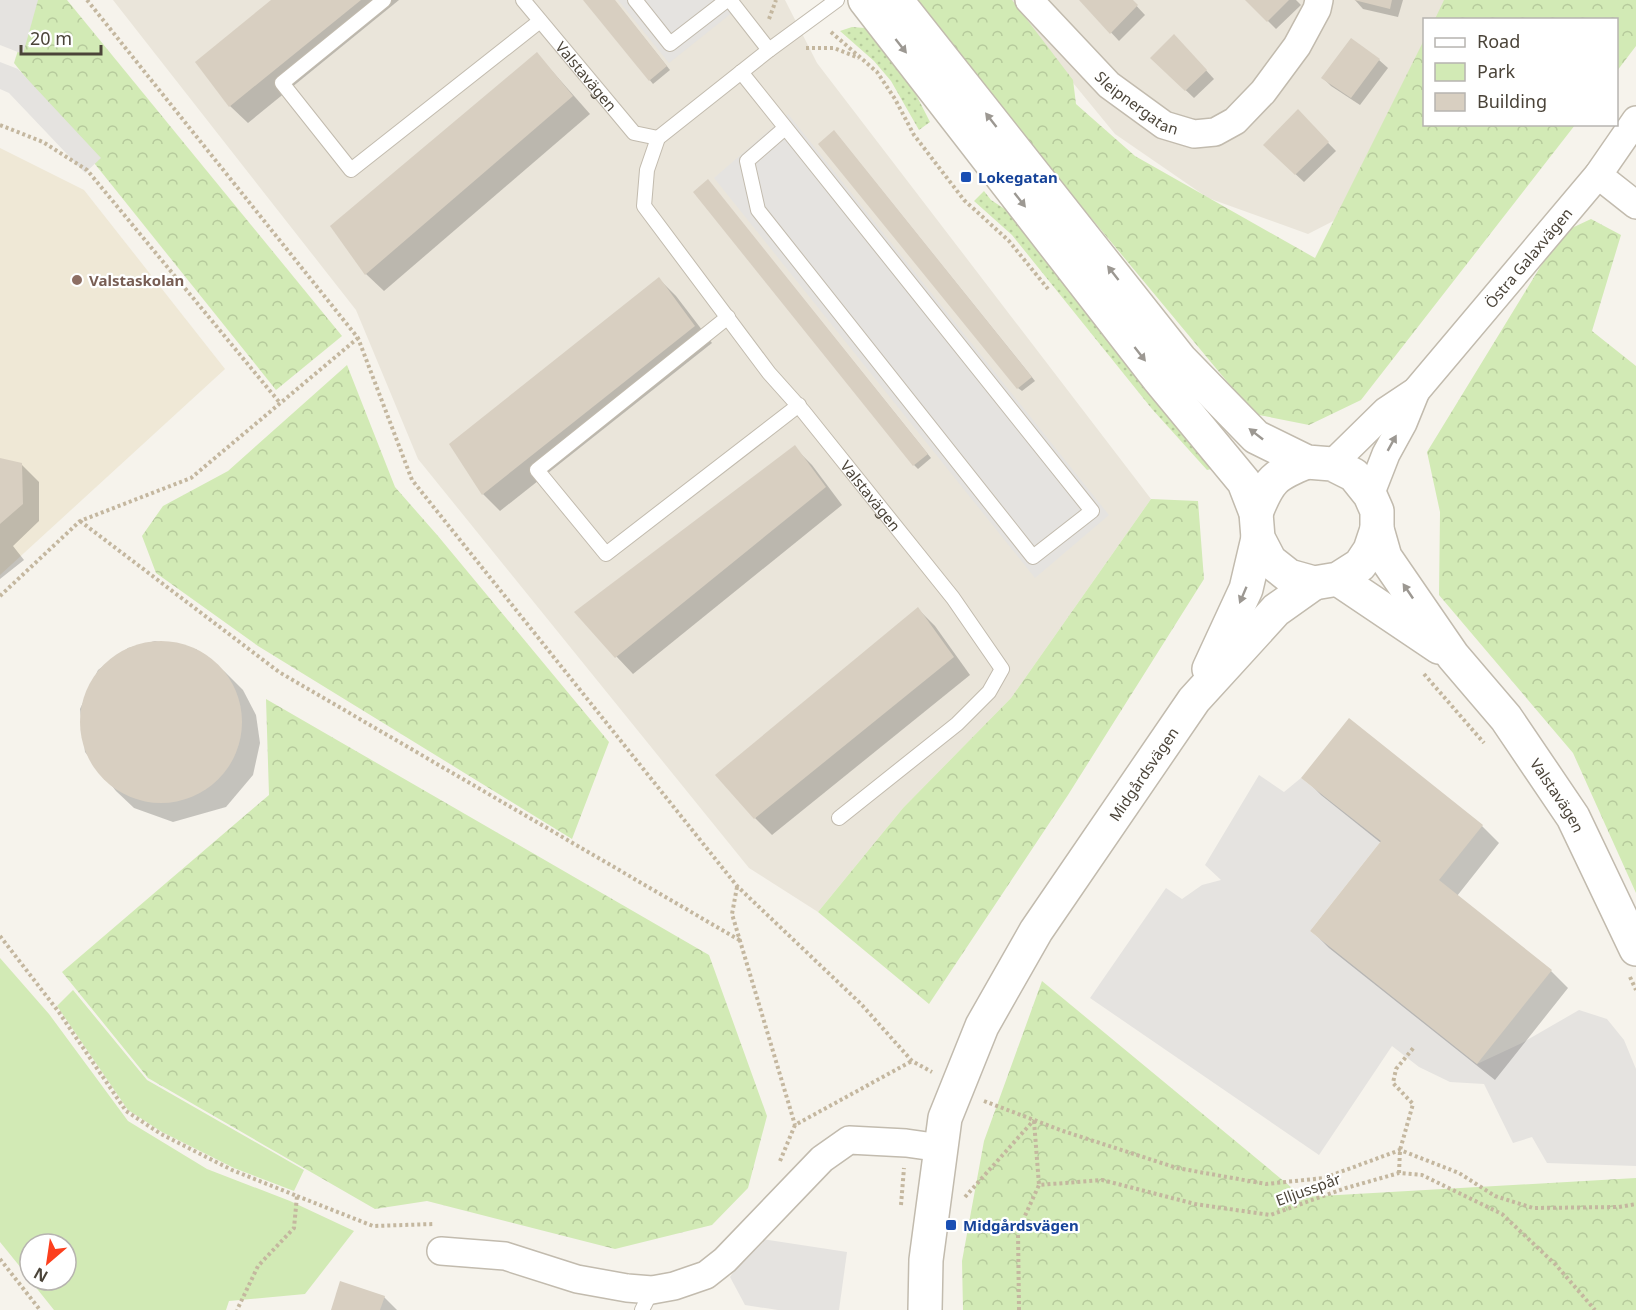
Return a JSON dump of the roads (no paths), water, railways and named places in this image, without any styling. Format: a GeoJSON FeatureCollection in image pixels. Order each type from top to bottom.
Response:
{"type":"FeatureCollection","features":[{"type":"Feature","properties":{"kind":"street","name":"Valstavägen"},"geometry":{"type":"LineString","coordinates":[[865,0],[1158,378],[1244,482],[1270,561],[1289,576],[1326,581],[1453,656]]}},
{"type":"Feature","properties":{"kind":"street","name":"Valstavägen"},"geometry":{"type":"LineString","coordinates":[[896,0],[1180,359],[1256,437],[1354,475],[1370,495],[1377,511],[1377,529],[1385,557],[1453,656],[1506,718],[1573,817],[1636,949]]}},
{"type":"Feature","properties":{"kind":"street","name":"Sleipnergatan"},"geometry":{"type":"LineString","coordinates":[[1029,0],[1109,85],[1164,125],[1194,134],[1215,132],[1235,121],[1263,92],[1297,46],[1317,9],[1319,0]]}},
{"type":"Feature","properties":{"kind":"street","name":"Östra Galaxvägen"},"geometry":{"type":"LineString","coordinates":[[1370,495],[1386,454],[1403,423],[1416,392],[1598,175],[1636,120]]}},
{"type":"Feature","properties":{"kind":"street"},"geometry":{"type":"LineString","coordinates":[[1598,175],[1636,205]]}},
{"type":"Feature","properties":{"kind":"street","name":"Östra Galaxvägen"},"geometry":{"type":"LineString","coordinates":[[1319,463],[1386,411],[1416,392]]}},
{"type":"Feature","properties":{"kind":"street"},"geometry":{"type":"LineString","coordinates":[[1257,526],[1265,490],[1283,472],[1319,463]]}},
{"type":"Feature","properties":{"kind":"street","name":"Midgårdsvägen"},"geometry":{"type":"LineString","coordinates":[[1194,700],[1246,589],[1257,526]]}},
{"type":"Feature","properties":{"kind":"street"},"geometry":{"type":"LineString","coordinates":[[1326,581],[1360,565],[1370,550],[1377,529]]}},
{"type":"Feature","properties":{"kind":"street","name":"Midgårdsvägen"},"geometry":{"type":"LineString","coordinates":[[925,1310],[926,1260],[945,1118],[987,1017],[1036,932],[1194,700],[1276,610],[1326,581]]}},
{"type":"Feature","properties":{"kind":"street"},"geometry":{"type":"LineString","coordinates":[[441,1251],[505,1256],[577,1279],[627,1288],[647,1300],[674,1286],[706,1275],[719,1265],[822,1159],[849,1140],[906,1143],[941,1148]]}},
{"type":"Feature","properties":{"kind":"lane"},"geometry":{"type":"LineString","coordinates":[[384,0],[282,83],[351,170],[540,21]]}},
{"type":"Feature","properties":{"kind":"lane","name":"Valstavägen"},"geometry":{"type":"LineString","coordinates":[[523,0],[634,133],[658,138],[647,170],[644,207],[769,373],[799,405],[953,598],[1002,669],[989,692],[957,724],[839,818]]}},
{"type":"Feature","properties":{"kind":"lane"},"geometry":{"type":"LineString","coordinates":[[635,0],[670,44],[729,0],[769,50]]}},
{"type":"Feature","properties":{"kind":"lane"},"geometry":{"type":"LineString","coordinates":[[658,138],[769,50],[837,0]]}},
{"type":"Feature","properties":{"kind":"lane"},"geometry":{"type":"LineString","coordinates":[[741,72],[1092,511],[1033,557],[758,210],[747,160],[785,128]]}},
{"type":"Feature","properties":{"kind":"lane"},"geometry":{"type":"LineString","coordinates":[[728,317],[537,470],[606,555],[799,405]]}},
{"type":"Feature","properties":{"kind":"place","name":"Lokegatan"},"geometry":{"type":"Point","coordinates":[966,177]}},
{"type":"Feature","properties":{"kind":"place","name":"Valstaskolan"},"geometry":{"type":"Point","coordinates":[77,280]}},
{"type":"Feature","properties":{"kind":"place","name":"Midgårdsvägen"},"geometry":{"type":"Point","coordinates":[951,1225]}}]}
